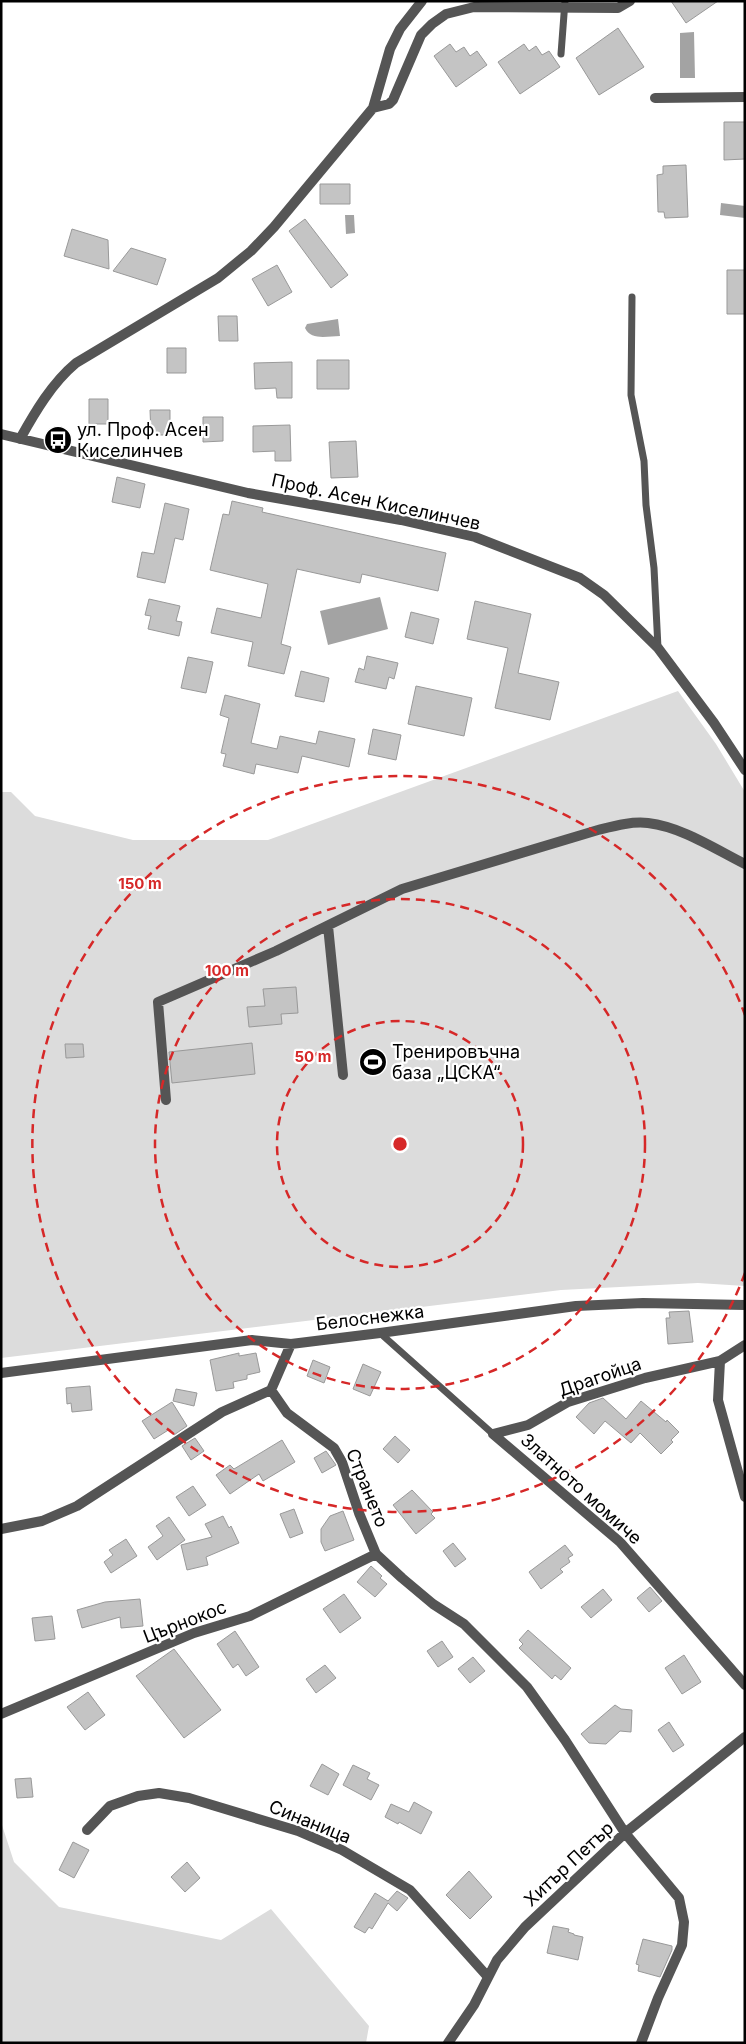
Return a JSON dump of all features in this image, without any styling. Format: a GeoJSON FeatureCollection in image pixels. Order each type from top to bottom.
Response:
{"type":"FeatureCollection","features":[{"type":"Feature","properties":{"kind":"street"},"geometry":{"type":"LineString","coordinates":[[20,439],[64,373],[76,363],[199,291],[251,251],[274,227],[373,108],[390,49],[400,29],[422,1]]}},
{"type":"Feature","properties":{"kind":"street"},"geometry":{"type":"LineString","coordinates":[[373,108],[389,104],[393,100],[421,35],[446,14],[474,8],[565,5],[618,8],[630,1]]}},
{"type":"Feature","properties":{"kind":"street"},"geometry":{"type":"LineString","coordinates":[[655,98],[745,97]]}},
{"type":"Feature","properties":{"kind":"street","name":"Проф. Асен Киселинчев"},"geometry":{"type":"LineString","coordinates":[[1,434],[248,493],[402,520],[475,537],[580,578],[604,595],[658,648],[714,723],[745,770]]}},
{"type":"Feature","properties":{"kind":"street"},"geometry":{"type":"LineString","coordinates":[[166,1100],[158,1002],[328,926],[402,889],[598,830],[625,824],[647,823],[674,829],[745,864]]}},
{"type":"Feature","properties":{"kind":"street"},"geometry":{"type":"LineString","coordinates":[[328,926],[343,1075]]}},
{"type":"Feature","properties":{"kind":"street","name":"Белоснежка"},"geometry":{"type":"LineString","coordinates":[[1,1373],[252,1340],[291,1344],[380,1334],[576,1306],[643,1304],[745,1305]]}},
{"type":"Feature","properties":{"kind":"street"},"geometry":{"type":"LineString","coordinates":[[1,1529],[42,1521],[77,1506],[222,1412],[271,1390],[291,1344]]}},
{"type":"Feature","properties":{"kind":"street","name":"Драгойца"},"geometry":{"type":"LineString","coordinates":[[493,1434],[528,1425],[568,1402],[577,1399],[645,1378],[720,1361],[745,1345]]}},
{"type":"Feature","properties":{"kind":"street"},"geometry":{"type":"LineString","coordinates":[[720,1361],[718,1400],[745,1497]]}},
{"type":"Feature","properties":{"kind":"street","name":"Странето"},"geometry":{"type":"LineString","coordinates":[[271,1390],[287,1413],[323,1437],[334,1448],[342,1462],[359,1513],[376,1554],[433,1604],[464,1624],[527,1687],[565,1740],[625,1833],[679,1898],[684,1922],[682,1945],[658,1998],[642,2043]]}},
{"type":"Feature","properties":{"kind":"street","name":"Златното момиче"},"geometry":{"type":"LineString","coordinates":[[493,1434],[620,1542],[745,1685]]}},
{"type":"Feature","properties":{"kind":"street","name":"Църнокос"},"geometry":{"type":"LineString","coordinates":[[1,1714],[194,1633],[250,1616],[376,1554]]}},
{"type":"Feature","properties":{"kind":"street","name":"Хитър Петър"},"geometry":{"type":"LineString","coordinates":[[448,2043],[470,2012],[497,1960],[525,1927],[625,1833],[745,1738]]}},
{"type":"Feature","properties":{"kind":"street","name":"Синаница"},"geometry":{"type":"LineString","coordinates":[[87,1830],[110,1806],[138,1796],[159,1793],[189,1798],[298,1831],[342,1850],[410,1890],[488,1977]]}},
{"type":"Feature","properties":{"kind":"lane"},"geometry":{"type":"LineString","coordinates":[[562,54],[565,5]]}},
{"type":"Feature","properties":{"kind":"lane"},"geometry":{"type":"LineString","coordinates":[[632,297],[631,395],[644,461],[654,568],[658,648]]}},
{"type":"Feature","properties":{"kind":"lane","name":"Златното момиче"},"geometry":{"type":"LineString","coordinates":[[380,1334],[493,1434]]}},
{"type":"Feature","properties":{"kind":"shaded area"},"geometry":{"type":"Polygon","coordinates":[[[694,32],[695,78],[680,78],[680,33],[694,32]]]}},
{"type":"Feature","properties":{"kind":"shaded area"},"geometry":{"type":"Polygon","coordinates":[[[721,203],[745,206],[745,218],[720,215],[721,203]]]}},
{"type":"Feature","properties":{"kind":"shaded area"},"geometry":{"type":"Polygon","coordinates":[[[345,215],[354,215],[355,233],[346,234],[345,215]]]}},
{"type":"Feature","properties":{"kind":"shaded area"},"geometry":{"type":"Polygon","coordinates":[[[338,319],[340,336],[325,337],[311,335],[305,328],[307,324],[338,319]]]}},
{"type":"Feature","properties":{"kind":"shaded area"},"geometry":{"type":"Polygon","coordinates":[[[380,597],[388,629],[328,645],[320,611],[380,597]]]}},
{"type":"Feature","properties":{"kind":"shaded area","name":"Тренировъчна база „ЦСКА“"},"geometry":{"type":"Polygon","coordinates":[[[678,691],[716,744],[745,792],[745,1286],[698,1283],[561,1290],[1,1358],[1,792],[11,792],[35,816],[133,840],[268,840],[678,691]]]}},
{"type":"Feature","properties":{"kind":"shaded area"},"geometry":{"type":"Polygon","coordinates":[[[1,1822],[14,1862],[59,1907],[221,1940],[271,1909],[369,2026],[366,2043],[1,2043],[1,1822]]]}},
{"type":"Feature","properties":{"kind":"building"},"geometry":{"type":"Polygon","coordinates":[[[671,1],[718,1],[686,23],[671,1]]]}},
{"type":"Feature","properties":{"kind":"building"},"geometry":{"type":"Polygon","coordinates":[[[618,28],[644,67],[599,95],[576,58],[618,28]]]}},
{"type":"Feature","properties":{"kind":"building"},"geometry":{"type":"Polygon","coordinates":[[[450,44],[456,52],[464,47],[470,56],[477,51],[487,65],[456,87],[434,56],[450,44]]]}},
{"type":"Feature","properties":{"kind":"building"},"geometry":{"type":"Polygon","coordinates":[[[524,44],[529,51],[536,46],[542,55],[549,51],[560,67],[520,94],[498,62],[524,44]]]}},
{"type":"Feature","properties":{"kind":"building"},"geometry":{"type":"Polygon","coordinates":[[[724,122],[745,122],[745,159],[724,160],[724,122]]]}},
{"type":"Feature","properties":{"kind":"building"},"geometry":{"type":"Polygon","coordinates":[[[686,165],[688,217],[665,218],[664,212],[658,212],[657,175],[663,174],[663,166],[686,165]]]}},
{"type":"Feature","properties":{"kind":"building"},"geometry":{"type":"Polygon","coordinates":[[[320,184],[350,184],[350,204],[320,204],[320,184]]]}},
{"type":"Feature","properties":{"kind":"building"},"geometry":{"type":"Polygon","coordinates":[[[305,219],[348,275],[331,288],[289,231],[305,219]]]}},
{"type":"Feature","properties":{"kind":"building"},"geometry":{"type":"Polygon","coordinates":[[[72,229],[108,240],[109,269],[64,256],[72,229]]]}},
{"type":"Feature","properties":{"kind":"building"},"geometry":{"type":"Polygon","coordinates":[[[131,248],[166,259],[157,285],[113,271],[131,248]]]}},
{"type":"Feature","properties":{"kind":"building"},"geometry":{"type":"Polygon","coordinates":[[[277,265],[292,292],[268,306],[252,279],[277,265]]]}},
{"type":"Feature","properties":{"kind":"building"},"geometry":{"type":"Polygon","coordinates":[[[727,270],[745,270],[745,314],[727,314],[727,270]]]}},
{"type":"Feature","properties":{"kind":"building"},"geometry":{"type":"Polygon","coordinates":[[[218,316],[237,316],[238,341],[219,341],[218,316]]]}},
{"type":"Feature","properties":{"kind":"building"},"geometry":{"type":"Polygon","coordinates":[[[167,348],[186,348],[186,373],[167,373],[167,348]]]}},
{"type":"Feature","properties":{"kind":"building"},"geometry":{"type":"Polygon","coordinates":[[[317,360],[349,360],[349,389],[317,389],[317,360]]]}},
{"type":"Feature","properties":{"kind":"building"},"geometry":{"type":"Polygon","coordinates":[[[292,362],[292,398],[277,398],[276,388],[255,389],[254,363],[292,362]]]}},
{"type":"Feature","properties":{"kind":"building"},"geometry":{"type":"Polygon","coordinates":[[[89,399],[108,399],[108,424],[89,424],[89,399]]]}},
{"type":"Feature","properties":{"kind":"building"},"geometry":{"type":"Polygon","coordinates":[[[150,410],[170,410],[170,435],[151,435],[150,410]]]}},
{"type":"Feature","properties":{"kind":"building"},"geometry":{"type":"Polygon","coordinates":[[[203,417],[223,417],[223,441],[203,442],[203,417]]]}},
{"type":"Feature","properties":{"kind":"building"},"geometry":{"type":"Polygon","coordinates":[[[290,425],[291,461],[275,461],[275,451],[253,452],[253,426],[290,425]]]}},
{"type":"Feature","properties":{"kind":"building"},"geometry":{"type":"Polygon","coordinates":[[[356,441],[358,477],[331,478],[329,442],[356,441]]]}},
{"type":"Feature","properties":{"kind":"building"},"geometry":{"type":"Polygon","coordinates":[[[117,477],[145,484],[140,508],[112,502],[117,477]]]}},
{"type":"Feature","properties":{"kind":"building"},"geometry":{"type":"Polygon","coordinates":[[[232,501],[263,508],[262,512],[446,553],[438,591],[362,574],[360,583],[297,569],[281,644],[291,647],[284,674],[248,666],[253,642],[211,633],[217,608],[261,618],[268,584],[210,570],[223,514],[229,515],[232,501]]]}},
{"type":"Feature","properties":{"kind":"building"},"geometry":{"type":"Polygon","coordinates":[[[165,503],[189,509],[183,540],[175,538],[165,583],[137,577],[142,552],[154,554],[165,503]]]}},
{"type":"Feature","properties":{"kind":"building"},"geometry":{"type":"Polygon","coordinates":[[[149,599],[180,606],[176,621],[182,622],[179,636],[148,629],[151,616],[145,615],[149,599]]]}},
{"type":"Feature","properties":{"kind":"building"},"geometry":{"type":"Polygon","coordinates":[[[475,601],[531,614],[518,673],[559,682],[550,720],[495,708],[508,648],[467,639],[475,601]]]}},
{"type":"Feature","properties":{"kind":"building"},"geometry":{"type":"Polygon","coordinates":[[[411,612],[439,619],[433,644],[405,637],[411,612]]]}},
{"type":"Feature","properties":{"kind":"building"},"geometry":{"type":"Polygon","coordinates":[[[367,656],[398,663],[394,679],[389,677],[386,689],[355,682],[359,668],[364,670],[367,656]]]}},
{"type":"Feature","properties":{"kind":"building"},"geometry":{"type":"Polygon","coordinates":[[[188,657],[213,662],[206,693],[181,688],[188,657]]]}},
{"type":"Feature","properties":{"kind":"building"},"geometry":{"type":"Polygon","coordinates":[[[301,671],[329,678],[324,702],[295,696],[301,671]]]}},
{"type":"Feature","properties":{"kind":"building"},"geometry":{"type":"Polygon","coordinates":[[[416,686],[472,698],[464,736],[408,724],[416,686]]]}},
{"type":"Feature","properties":{"kind":"building"},"geometry":{"type":"Polygon","coordinates":[[[225,695],[260,704],[251,743],[277,749],[280,736],[316,744],[319,731],[355,739],[349,767],[302,756],[298,773],[256,764],[254,774],[223,766],[226,754],[221,753],[229,718],[220,715],[225,695]]]}},
{"type":"Feature","properties":{"kind":"building"},"geometry":{"type":"Polygon","coordinates":[[[373,729],[401,735],[396,760],[368,754],[373,729]]]}},
{"type":"Feature","properties":{"kind":"building"},"geometry":{"type":"Polygon","coordinates":[[[296,987],[298,1013],[281,1014],[282,1024],[249,1027],[247,1007],[265,1006],[263,989],[296,987]]]}},
{"type":"Feature","properties":{"kind":"building"},"geometry":{"type":"Polygon","coordinates":[[[252,1043],[255,1074],[172,1083],[169,1052],[252,1043]]]}},
{"type":"Feature","properties":{"kind":"building"},"geometry":{"type":"Polygon","coordinates":[[[65,1044],[83,1044],[84,1057],[66,1058],[65,1044]]]}},
{"type":"Feature","properties":{"kind":"building"},"geometry":{"type":"Polygon","coordinates":[[[689,1311],[693,1342],[668,1344],[666,1318],[670,1318],[669,1312],[689,1311]]]}},
{"type":"Feature","properties":{"kind":"building"},"geometry":{"type":"Polygon","coordinates":[[[239,1353],[239,1356],[256,1353],[260,1372],[247,1375],[247,1379],[233,1382],[234,1388],[216,1391],[210,1360],[239,1353]]]}},
{"type":"Feature","properties":{"kind":"building"},"geometry":{"type":"Polygon","coordinates":[[[313,1360],[330,1367],[324,1383],[307,1376],[313,1360]]]}},
{"type":"Feature","properties":{"kind":"building"},"geometry":{"type":"Polygon","coordinates":[[[363,1364],[381,1372],[370,1396],[353,1389],[363,1364]]]}},
{"type":"Feature","properties":{"kind":"building"},"geometry":{"type":"Polygon","coordinates":[[[90,1386],[92,1410],[72,1412],[71,1403],[67,1404],[66,1388],[90,1386]]]}},
{"type":"Feature","properties":{"kind":"building"},"geometry":{"type":"Polygon","coordinates":[[[176,1389],[197,1393],[194,1406],[173,1401],[176,1389]]]}},
{"type":"Feature","properties":{"kind":"building"},"geometry":{"type":"Polygon","coordinates":[[[603,1398],[626,1419],[641,1401],[666,1422],[667,1420],[679,1432],[671,1440],[673,1442],[661,1454],[640,1433],[631,1443],[605,1421],[594,1434],[576,1417],[589,1403],[603,1398]]]}},
{"type":"Feature","properties":{"kind":"building"},"geometry":{"type":"Polygon","coordinates":[[[172,1402],[187,1426],[174,1435],[170,1429],[154,1439],[142,1421],[172,1402]]]}},
{"type":"Feature","properties":{"kind":"building"},"geometry":{"type":"Polygon","coordinates":[[[395,1436],[410,1450],[398,1463],[383,1449],[395,1436]]]}},
{"type":"Feature","properties":{"kind":"building"},"geometry":{"type":"Polygon","coordinates":[[[195,1438],[204,1451],[191,1460],[182,1446],[195,1438]]]}},
{"type":"Feature","properties":{"kind":"building"},"geometry":{"type":"Polygon","coordinates":[[[282,1440],[295,1462],[263,1481],[259,1474],[230,1494],[216,1475],[230,1465],[234,1469],[282,1440]]]}},
{"type":"Feature","properties":{"kind":"building"},"geometry":{"type":"Polygon","coordinates":[[[326,1451],[336,1465],[322,1473],[314,1458],[326,1451]]]}},
{"type":"Feature","properties":{"kind":"building"},"geometry":{"type":"Polygon","coordinates":[[[193,1486],[206,1505],[189,1516],[176,1497],[193,1486]]]}},
{"type":"Feature","properties":{"kind":"building"},"geometry":{"type":"Polygon","coordinates":[[[412,1490],[433,1512],[431,1514],[435,1518],[416,1534],[393,1505],[412,1490]]]}},
{"type":"Feature","properties":{"kind":"building"},"geometry":{"type":"Polygon","coordinates":[[[294,1509],[303,1533],[290,1538],[280,1514],[294,1509]]]}},
{"type":"Feature","properties":{"kind":"building"},"geometry":{"type":"Polygon","coordinates":[[[343,1511],[354,1540],[325,1551],[321,1542],[321,1529],[330,1516],[343,1511]]]}},
{"type":"Feature","properties":{"kind":"building"},"geometry":{"type":"Polygon","coordinates":[[[223,1516],[229,1528],[231,1526],[239,1543],[206,1557],[208,1565],[187,1570],[181,1545],[212,1537],[205,1524],[223,1516]]]}},
{"type":"Feature","properties":{"kind":"building"},"geometry":{"type":"Polygon","coordinates":[[[169,1517],[185,1540],[157,1560],[148,1547],[163,1536],[156,1526],[169,1517]]]}},
{"type":"Feature","properties":{"kind":"building"},"geometry":{"type":"Polygon","coordinates":[[[126,1539],[137,1556],[111,1573],[104,1562],[113,1555],[109,1550],[126,1539]]]}},
{"type":"Feature","properties":{"kind":"building"},"geometry":{"type":"Polygon","coordinates":[[[453,1543],[466,1559],[455,1567],[443,1551],[453,1543]]]}},
{"type":"Feature","properties":{"kind":"building"},"geometry":{"type":"Polygon","coordinates":[[[565,1545],[573,1555],[568,1558],[570,1562],[560,1569],[563,1572],[541,1589],[529,1572],[565,1545]]]}},
{"type":"Feature","properties":{"kind":"building"},"geometry":{"type":"Polygon","coordinates":[[[371,1566],[382,1576],[380,1578],[387,1584],[375,1597],[357,1582],[371,1566]]]}},
{"type":"Feature","properties":{"kind":"building"},"geometry":{"type":"Polygon","coordinates":[[[650,1587],[662,1601],[649,1612],[637,1598],[650,1587]]]}},
{"type":"Feature","properties":{"kind":"building"},"geometry":{"type":"Polygon","coordinates":[[[603,1589],[612,1600],[591,1618],[581,1607],[603,1589]]]}},
{"type":"Feature","properties":{"kind":"building"},"geometry":{"type":"Polygon","coordinates":[[[344,1594],[361,1618],[340,1633],[323,1609],[344,1594]]]}},
{"type":"Feature","properties":{"kind":"building"},"geometry":{"type":"Polygon","coordinates":[[[140,1599],[143,1626],[121,1628],[120,1617],[82,1628],[77,1610],[105,1602],[140,1599]]]}},
{"type":"Feature","properties":{"kind":"building"},"geometry":{"type":"Polygon","coordinates":[[[52,1616],[55,1639],[35,1641],[32,1618],[52,1616]]]}},
{"type":"Feature","properties":{"kind":"building"},"geometry":{"type":"Polygon","coordinates":[[[528,1630],[571,1668],[561,1680],[555,1675],[552,1679],[519,1648],[523,1644],[519,1640],[528,1630]]]}},
{"type":"Feature","properties":{"kind":"building"},"geometry":{"type":"Polygon","coordinates":[[[235,1631],[259,1667],[246,1676],[238,1664],[233,1668],[217,1644],[235,1631]]]}},
{"type":"Feature","properties":{"kind":"building"},"geometry":{"type":"Polygon","coordinates":[[[442,1641],[453,1657],[438,1667],[427,1651],[442,1641]]]}},
{"type":"Feature","properties":{"kind":"building"},"geometry":{"type":"Polygon","coordinates":[[[174,1649],[221,1710],[184,1738],[136,1676],[174,1649]]]}},
{"type":"Feature","properties":{"kind":"building"},"geometry":{"type":"Polygon","coordinates":[[[684,1655],[701,1682],[682,1694],[665,1668],[684,1655]]]}},
{"type":"Feature","properties":{"kind":"building"},"geometry":{"type":"Polygon","coordinates":[[[473,1657],[485,1671],[470,1683],[458,1669],[473,1657]]]}},
{"type":"Feature","properties":{"kind":"building"},"geometry":{"type":"Polygon","coordinates":[[[325,1665],[336,1678],[316,1693],[306,1679],[325,1665]]]}},
{"type":"Feature","properties":{"kind":"building"},"geometry":{"type":"Polygon","coordinates":[[[88,1692],[105,1715],[85,1730],[67,1707],[88,1692]]]}},
{"type":"Feature","properties":{"kind":"building"},"geometry":{"type":"Polygon","coordinates":[[[615,1705],[621,1709],[632,1710],[631,1732],[620,1731],[606,1744],[589,1743],[581,1734],[615,1705]]]}},
{"type":"Feature","properties":{"kind":"building"},"geometry":{"type":"Polygon","coordinates":[[[669,1722],[684,1745],[673,1752],[658,1730],[669,1722]]]}},
{"type":"Feature","properties":{"kind":"building"},"geometry":{"type":"Polygon","coordinates":[[[322,1764],[339,1774],[328,1795],[310,1786],[322,1764]]]}},
{"type":"Feature","properties":{"kind":"building"},"geometry":{"type":"Polygon","coordinates":[[[353,1765],[370,1773],[367,1779],[379,1785],[371,1800],[343,1785],[353,1765]]]}},
{"type":"Feature","properties":{"kind":"building"},"geometry":{"type":"Polygon","coordinates":[[[31,1778],[33,1797],[17,1798],[15,1779],[31,1778]]]}},
{"type":"Feature","properties":{"kind":"building"},"geometry":{"type":"Polygon","coordinates":[[[414,1802],[432,1812],[421,1834],[385,1817],[391,1804],[409,1812],[414,1802]]]}},
{"type":"Feature","properties":{"kind":"building"},"geometry":{"type":"Polygon","coordinates":[[[73,1842],[89,1850],[74,1878],[59,1870],[73,1842]]]}},
{"type":"Feature","properties":{"kind":"building"},"geometry":{"type":"Polygon","coordinates":[[[187,1862],[200,1878],[185,1892],[171,1877],[187,1862]]]}},
{"type":"Feature","properties":{"kind":"building"},"geometry":{"type":"Polygon","coordinates":[[[469,1871],[492,1897],[470,1919],[446,1895],[469,1871]]]}},
{"type":"Feature","properties":{"kind":"building"},"geometry":{"type":"Polygon","coordinates":[[[397,1891],[408,1898],[397,1911],[388,1903],[372,1929],[369,1927],[365,1933],[354,1927],[375,1893],[388,1901],[397,1891]]]}},
{"type":"Feature","properties":{"kind":"building"},"geometry":{"type":"Polygon","coordinates":[[[553,1926],[569,1929],[568,1932],[583,1937],[578,1960],[547,1953],[553,1926]]]}},
{"type":"Feature","properties":{"kind":"building"},"geometry":{"type":"Polygon","coordinates":[[[643,1939],[672,1946],[660,1977],[638,1971],[639,1965],[636,1964],[643,1939]]]}},
{"type":"Feature","properties":{"kind":"place","name":"ул. Проф. Асен Киселинчев"},"geometry":{"type":"Point","coordinates":[58,440]}},
{"type":"Feature","properties":{"kind":"place","name":"Тренировъчна база „ЦСКА“"},"geometry":{"type":"Point","coordinates":[373,1062]}}]}
